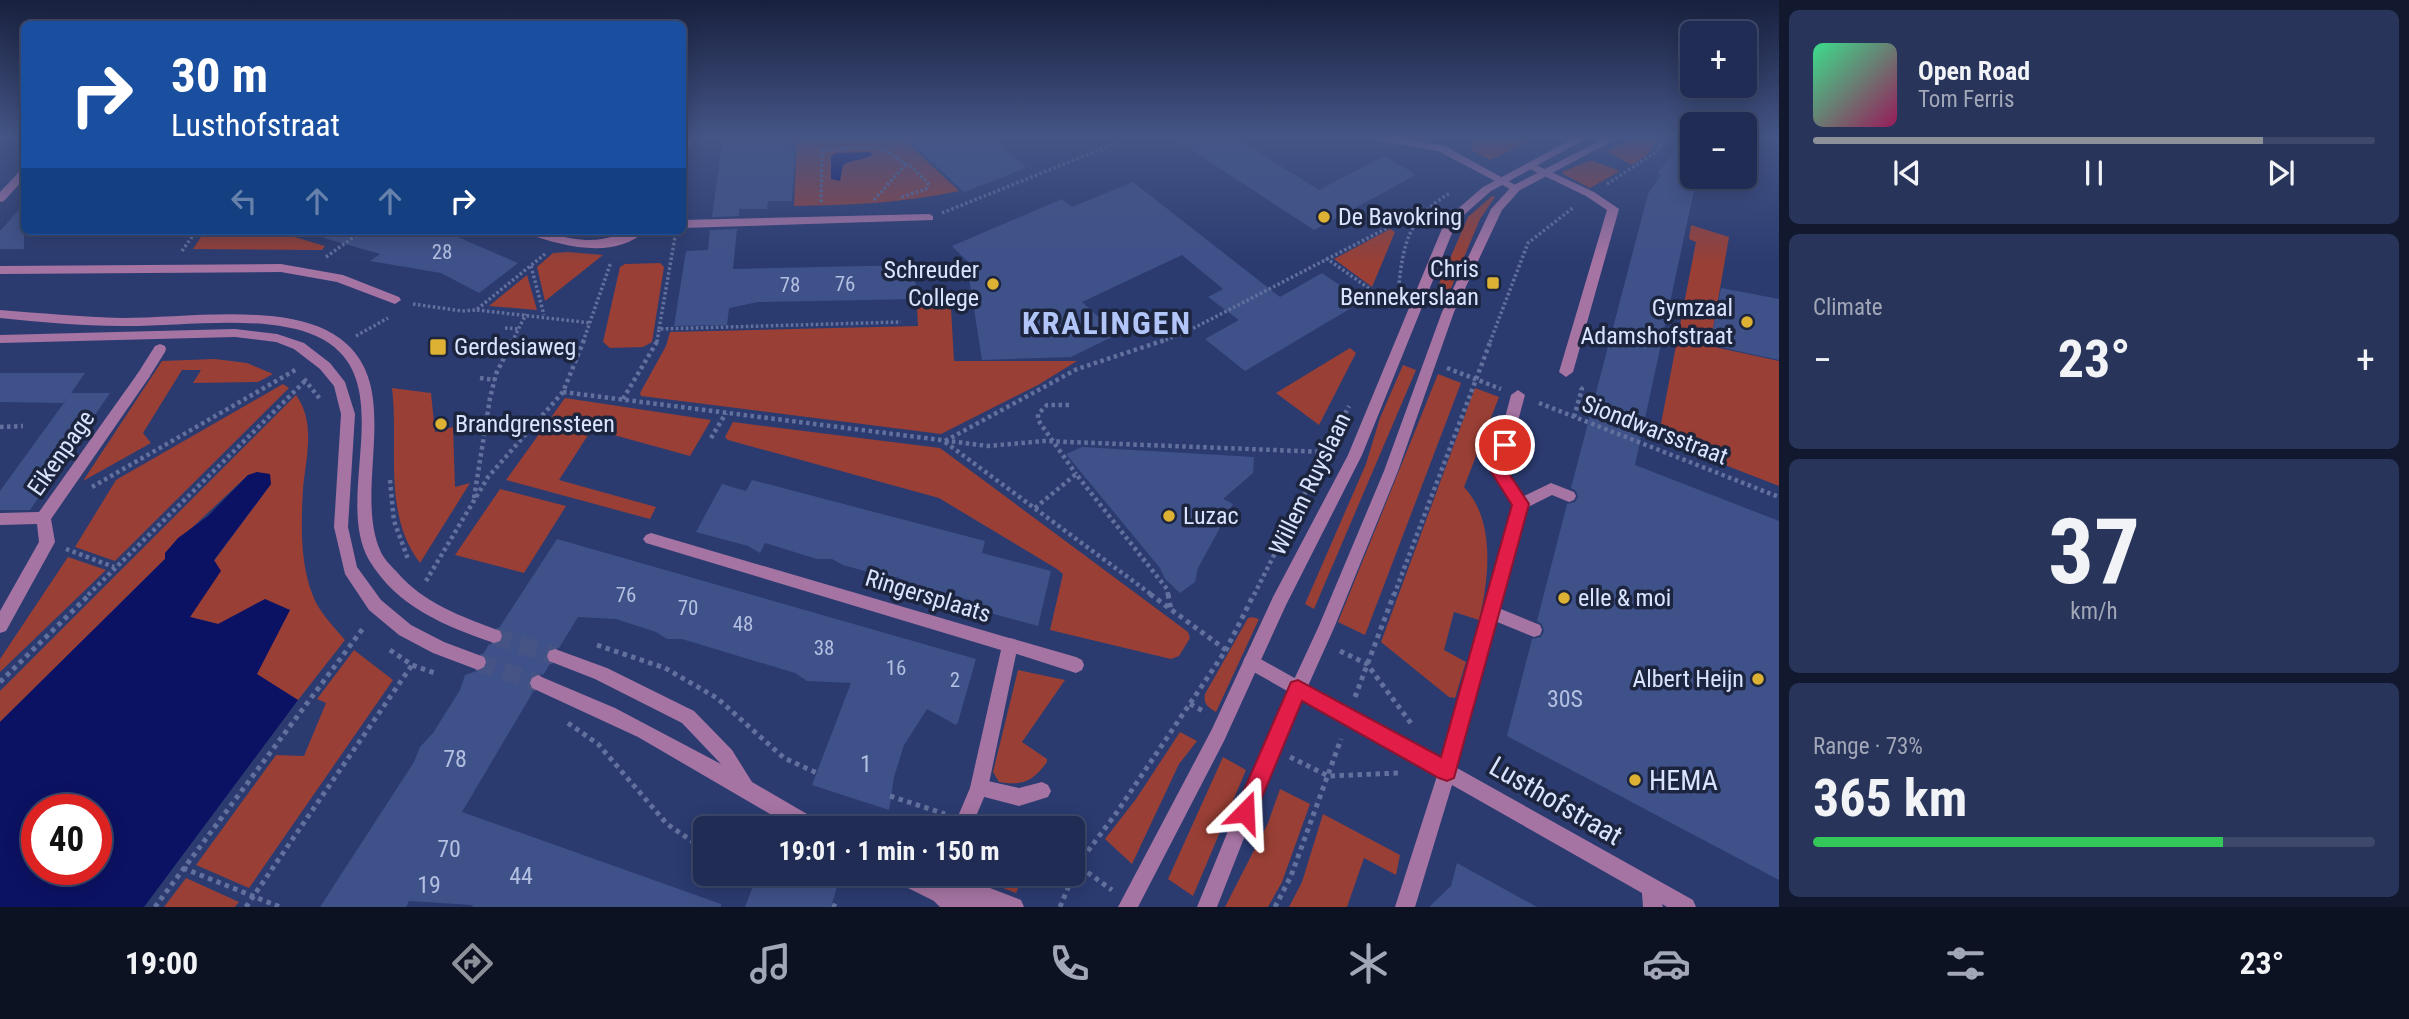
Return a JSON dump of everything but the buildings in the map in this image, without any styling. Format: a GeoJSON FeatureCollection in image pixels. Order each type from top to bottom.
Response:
{"type":"FeatureCollection","features":[{"type":"Feature","properties":{"kind":"street"},"geometry":{"type":"LineString","coordinates":[[0,199],[19,178]]}},
{"type":"Feature","properties":{"kind":"street"},"geometry":{"type":"LineString","coordinates":[[1494,178],[1516,188]]}},
{"type":"Feature","properties":{"kind":"street","name":"Willem Ruyslaan"},"geometry":{"type":"LineString","coordinates":[[1129,905],[1218,735],[1251,662],[1355,455],[1445,231],[1456,213],[1506,178]]}},
{"type":"Feature","properties":{"kind":"street"},"geometry":{"type":"LineString","coordinates":[[1207,907],[1265,761],[1391,471],[1448,312],[1497,209],[1516,188],[1534,178]]}},
{"type":"Feature","properties":{"kind":"street"},"geometry":{"type":"LineString","coordinates":[[1559,178],[1612,209],[1566,372]]}},
{"type":"Feature","properties":{"kind":"street"},"geometry":{"type":"LineString","coordinates":[[686,223],[929,218]]}},
{"type":"Feature","properties":{"kind":"street"},"geometry":{"type":"LineString","coordinates":[[545,235],[561,240],[597,244],[630,235]]}},
{"type":"Feature","properties":{"kind":"street"},"geometry":{"type":"LineString","coordinates":[[0,271],[281,268],[339,278],[396,300]]}},
{"type":"Feature","properties":{"kind":"street"},"geometry":{"type":"LineString","coordinates":[[0,314],[120,322],[249,321],[294,325],[331,340],[348,354],[362,375],[369,415],[365,520],[373,552],[398,586],[419,604],[453,622],[494,636]]}},
{"type":"Feature","properties":{"kind":"street"},"geometry":{"type":"LineString","coordinates":[[0,339],[235,333],[276,338],[299,346],[326,366],[340,385],[348,414],[341,527],[350,569],[375,605],[405,630],[439,648],[478,662]]}},
{"type":"Feature","properties":{"kind":"street","name":"Eikenpage"},"geometry":{"type":"LineString","coordinates":[[47,542],[43,518],[160,349]]}},
{"type":"Feature","properties":{"kind":"street"},"geometry":{"type":"LineString","coordinates":[[1518,395],[1498,470],[1521,504]]}},
{"type":"Feature","properties":{"kind":"street"},"geometry":{"type":"LineString","coordinates":[[1405,907],[1447,771],[1521,504],[1551,489],[1569,496]]}},
{"type":"Feature","properties":{"kind":"street"},"geometry":{"type":"LineString","coordinates":[[0,519],[43,518]]}},
{"type":"Feature","properties":{"kind":"street","name":"Ringersplaats"},"geometry":{"type":"LineString","coordinates":[[651,539],[1010,645],[979,788],[967,816]]}},
{"type":"Feature","properties":{"kind":"street"},"geometry":{"type":"LineString","coordinates":[[0,626],[47,542]]}},
{"type":"Feature","properties":{"kind":"street"},"geometry":{"type":"LineString","coordinates":[[1490,612],[1534,630]]}},
{"type":"Feature","properties":{"kind":"street"},"geometry":{"type":"LineString","coordinates":[[1010,645],[1076,664]]}},
{"type":"Feature","properties":{"kind":"street"},"geometry":{"type":"LineString","coordinates":[[555,656],[600,673],[688,717],[726,756],[748,790]]}},
{"type":"Feature","properties":{"kind":"street","name":"Lusthofstraat"},"geometry":{"type":"LineString","coordinates":[[1251,662],[1686,907]]}},
{"type":"Feature","properties":{"kind":"street"},"geometry":{"type":"LineString","coordinates":[[538,683],[585,701],[675,747],[792,816]]}},
{"type":"Feature","properties":{"kind":"street"},"geometry":{"type":"LineString","coordinates":[[979,788],[1019,797],[1042,790]]}},
{"type":"Feature","properties":{"kind":"street"},"geometry":{"type":"LineString","coordinates":[[922,886],[947,900],[990,898],[1014,907]]}},
{"type":"Feature","properties":{"kind":"street"},"geometry":{"type":"LineString","coordinates":[[1650,887],[1653,907]]}},
{"type":"Feature","properties":{"kind":"path"},"geometry":{"type":"LineString","coordinates":[[820,220],[821,178]]}},
{"type":"Feature","properties":{"kind":"path"},"geometry":{"type":"LineString","coordinates":[[875,200],[894,178]]}},
{"type":"Feature","properties":{"kind":"path"},"geometry":{"type":"LineString","coordinates":[[892,199],[926,189],[928,183],[923,178]]}},
{"type":"Feature","properties":{"kind":"path"},"geometry":{"type":"LineString","coordinates":[[929,218],[1028,178]]}},
{"type":"Feature","properties":{"kind":"path"},"geometry":{"type":"LineString","coordinates":[[945,441],[1077,369],[1139,351],[1188,331],[1479,178]]}},
{"type":"Feature","properties":{"kind":"path"},"geometry":{"type":"LineString","coordinates":[[1275,907],[1291,876],[1528,243],[1590,194],[1618,178]]}},
{"type":"Feature","properties":{"kind":"path"},"geometry":{"type":"LineString","coordinates":[[862,200],[884,199]]}},
{"type":"Feature","properties":{"kind":"path"},"geometry":{"type":"LineString","coordinates":[[821,202],[834,201]]}},
{"type":"Feature","properties":{"kind":"path"},"geometry":{"type":"LineString","coordinates":[[1391,318],[1396,307],[1402,254],[1412,223],[1423,210]]}},
{"type":"Feature","properties":{"kind":"path"},"geometry":{"type":"LineString","coordinates":[[306,271],[356,235]]}},
{"type":"Feature","properties":{"kind":"path"},"geometry":{"type":"LineString","coordinates":[[426,582],[488,477],[563,392],[591,323],[612,260],[633,235]]}},
{"type":"Feature","properties":{"kind":"path"},"geometry":{"type":"LineString","coordinates":[[623,400],[657,345],[675,235]]}},
{"type":"Feature","properties":{"kind":"path"},"geometry":{"type":"LineString","coordinates":[[476,310],[561,240]]}},
{"type":"Feature","properties":{"kind":"path"},"geometry":{"type":"LineString","coordinates":[[1326,258],[1396,307]]}},
{"type":"Feature","properties":{"kind":"path"},"geometry":{"type":"LineString","coordinates":[[531,266],[545,316]]}},
{"type":"Feature","properties":{"kind":"path"},"geometry":{"type":"LineString","coordinates":[[414,304],[591,323]]}},
{"type":"Feature","properties":{"kind":"path"},"geometry":{"type":"LineString","coordinates":[[473,502],[495,380],[526,314]]}},
{"type":"Feature","properties":{"kind":"path"},"geometry":{"type":"LineString","coordinates":[[659,329],[901,322]]}},
{"type":"Feature","properties":{"kind":"path"},"geometry":{"type":"LineString","coordinates":[[505,328],[519,329]]}},
{"type":"Feature","properties":{"kind":"path"},"geometry":{"type":"LineString","coordinates":[[349,330],[365,345]]}},
{"type":"Feature","properties":{"kind":"path"},"geometry":{"type":"LineString","coordinates":[[284,364],[306,380],[320,399],[323,412]]}},
{"type":"Feature","properties":{"kind":"path"},"geometry":{"type":"LineString","coordinates":[[80,494],[295,370]]}},
{"type":"Feature","properties":{"kind":"path"},"geometry":{"type":"LineString","coordinates":[[1566,372],[1582,389],[1574,417]]}},
{"type":"Feature","properties":{"kind":"path"},"geometry":{"type":"LineString","coordinates":[[480,378],[495,380]]}},
{"type":"Feature","properties":{"kind":"path"},"geometry":{"type":"LineString","coordinates":[[0,682],[306,380]]}},
{"type":"Feature","properties":{"kind":"path"},"geometry":{"type":"LineString","coordinates":[[563,392],[988,446],[1051,442],[1325,452]]}},
{"type":"Feature","properties":{"kind":"path","name":"Siondwarsstraat"},"geometry":{"type":"LineString","coordinates":[[1518,395],[1779,497]]}},
{"type":"Feature","properties":{"kind":"path","name":"Willem Ruyslaan"},"geometry":{"type":"LineString","coordinates":[[1085,851],[1115,815],[1226,650],[1354,397]]}},
{"type":"Feature","properties":{"kind":"path"},"geometry":{"type":"LineString","coordinates":[[1069,405],[1046,405],[1038,414],[1038,420],[1051,442],[1167,589],[1171,610]]}},
{"type":"Feature","properties":{"kind":"path"},"geometry":{"type":"LineString","coordinates":[[711,438],[726,413]]}},
{"type":"Feature","properties":{"kind":"path"},"geometry":{"type":"LineString","coordinates":[[0,427],[23,426]]}},
{"type":"Feature","properties":{"kind":"path"},"geometry":{"type":"LineString","coordinates":[[945,441],[1226,650]]}},
{"type":"Feature","properties":{"kind":"path"},"geometry":{"type":"LineString","coordinates":[[389,474],[391,513],[398,542],[413,568]]}},
{"type":"Feature","properties":{"kind":"path"},"geometry":{"type":"LineString","coordinates":[[1035,508],[1076,474]]}},
{"type":"Feature","properties":{"kind":"path"},"geometry":{"type":"LineString","coordinates":[[47,542],[114,567]]}},
{"type":"Feature","properties":{"kind":"path"},"geometry":{"type":"LineString","coordinates":[[419,575],[435,586]]}},
{"type":"Feature","properties":{"kind":"path"},"geometry":{"type":"LineString","coordinates":[[356,616],[372,634]]}},
{"type":"Feature","properties":{"kind":"path"},"geometry":{"type":"LineString","coordinates":[[155,907],[364,627]]}},
{"type":"Feature","properties":{"kind":"path"},"geometry":{"type":"LineString","coordinates":[[388,648],[412,665],[438,674]]}},
{"type":"Feature","properties":{"kind":"path"},"geometry":{"type":"LineString","coordinates":[[246,907],[412,665]]}},
{"type":"Feature","properties":{"kind":"path"},"geometry":{"type":"LineString","coordinates":[[561,719],[598,744],[667,824],[693,842]]}},
{"type":"Feature","properties":{"kind":"path"},"geometry":{"type":"LineString","coordinates":[[890,796],[942,816]]}},
{"type":"Feature","properties":{"kind":"path"},"geometry":{"type":"LineString","coordinates":[[183,868],[280,907]]}},
{"type":"Feature","properties":{"kind":"path"},"geometry":{"type":"LineString","coordinates":[[1085,871],[1129,905]]}},
{"type":"Feature","properties":{"kind":"path","name":"Willem Ruyslaan"},"geometry":{"type":"LineString","coordinates":[[1060,907],[1067,886]]}},
{"type":"Feature","properties":{"kind":"shaded area"},"geometry":{"type":"Polygon","coordinates":[[[795,178],[945,178],[959,191],[877,203],[794,206],[795,178]]]}},
{"type":"Feature","properties":{"kind":"shaded area"},"geometry":{"type":"Polygon","coordinates":[[[1571,178],[1607,178],[1590,188],[1571,178]]]}},
{"type":"Feature","properties":{"kind":"shaded area"},"geometry":{"type":"Polygon","coordinates":[[[1492,196],[1495,197],[1480,219],[1444,305],[1432,300],[1468,217],[1492,196]]]}},
{"type":"Feature","properties":{"kind":"shaded area"},"geometry":{"type":"Polygon","coordinates":[[[1691,225],[1729,237],[1710,346],[1779,361],[1779,486],[1658,439],[1696,242],[1689,239],[1691,225]]]}},
{"type":"Feature","properties":{"kind":"shaded area"},"geometry":{"type":"Polygon","coordinates":[[[1390,229],[1395,232],[1372,287],[1334,259],[1390,229]]]}},
{"type":"Feature","properties":{"kind":"shaded area"},"geometry":{"type":"Polygon","coordinates":[[[202,235],[288,235],[325,246],[322,250],[193,249],[202,235]]]}},
{"type":"Feature","properties":{"kind":"shaded area"},"geometry":{"type":"Polygon","coordinates":[[[553,253],[603,255],[545,301],[537,267],[553,253]]]}},
{"type":"Feature","properties":{"kind":"shaded area"},"geometry":{"type":"Polygon","coordinates":[[[660,263],[664,267],[652,342],[643,347],[610,348],[603,342],[620,267],[625,264],[660,263]]]}},
{"type":"Feature","properties":{"kind":"shaded area"},"geometry":{"type":"Polygon","coordinates":[[[527,275],[537,310],[489,306],[527,275]]]}},
{"type":"Feature","properties":{"kind":"shaded area"},"geometry":{"type":"Polygon","coordinates":[[[928,299],[928,308],[951,308],[954,361],[1077,361],[1038,385],[941,434],[641,396],[640,393],[666,346],[670,332],[918,326],[917,307],[922,307],[921,300],[928,299]]]}},
{"type":"Feature","properties":{"kind":"shaded area"},"geometry":{"type":"Polygon","coordinates":[[[1350,348],[1356,353],[1319,425],[1276,393],[1350,348]]]}},
{"type":"Feature","properties":{"kind":"shaded area"},"geometry":{"type":"Polygon","coordinates":[[[215,359],[247,363],[273,374],[258,382],[193,383],[201,370],[182,370],[143,433],[151,443],[83,481],[162,361],[215,359]]]}},
{"type":"Feature","properties":{"kind":"shaded area"},"geometry":{"type":"Polygon","coordinates":[[[1403,365],[1416,370],[1314,609],[1305,604],[1366,464],[1380,418],[1403,365]]]}},
{"type":"Feature","properties":{"kind":"shaded area"},"geometry":{"type":"Polygon","coordinates":[[[1438,374],[1461,383],[1365,635],[1338,622],[1438,374]]]}},
{"type":"Feature","properties":{"kind":"shaded area"},"geometry":{"type":"Polygon","coordinates":[[[283,384],[289,388],[115,561],[75,547],[116,480],[283,384]]]}},
{"type":"Feature","properties":{"kind":"shaded area"},"geometry":{"type":"Polygon","coordinates":[[[392,388],[431,393],[435,432],[453,427],[455,487],[470,483],[420,563],[408,544],[396,501],[392,388]]]}},
{"type":"Feature","properties":{"kind":"shaded area"},"geometry":{"type":"Polygon","coordinates":[[[1475,388],[1499,397],[1464,487],[1481,516],[1487,569],[1479,620],[1454,612],[1444,650],[1466,662],[1455,698],[1449,697],[1381,642],[1475,388]]]}},
{"type":"Feature","properties":{"kind":"shaded area"},"geometry":{"type":"Polygon","coordinates":[[[296,395],[306,417],[308,429],[302,516],[306,571],[316,602],[345,640],[298,700],[256,675],[290,609],[218,624],[190,617],[220,571],[214,561],[271,484],[248,475],[165,553],[165,559],[0,722],[0,691],[296,395]]]}},
{"type":"Feature","properties":{"kind":"shaded area"},"geometry":{"type":"Polygon","coordinates":[[[565,398],[711,420],[690,456],[592,429],[559,480],[656,507],[650,519],[506,480],[565,398]]]}},
{"type":"Feature","properties":{"kind":"shaded area"},"geometry":{"type":"Polygon","coordinates":[[[733,422],[940,448],[1188,632],[1190,638],[1179,656],[1171,659],[1050,630],[1063,574],[1057,569],[939,498],[728,440],[725,437],[733,422]]]}},
{"type":"Feature","properties":{"kind":"shaded area"},"geometry":{"type":"Polygon","coordinates":[[[257,472],[270,474],[271,484],[214,560],[221,571],[190,617],[218,624],[265,599],[290,610],[257,674],[298,700],[144,907],[0,907],[0,722],[165,559],[165,553],[178,538],[208,516],[248,475],[257,472]]]}},
{"type":"Feature","properties":{"kind":"shaded area"},"geometry":{"type":"Polygon","coordinates":[[[500,489],[566,506],[524,573],[455,555],[500,489]]]}},
{"type":"Feature","properties":{"kind":"shaded area"},"geometry":{"type":"Polygon","coordinates":[[[68,557],[106,570],[0,672],[0,659],[68,557]]]}},
{"type":"Feature","properties":{"kind":"shaded area"},"geometry":{"type":"Polygon","coordinates":[[[1248,618],[1259,619],[1216,712],[1207,705],[1205,694],[1248,618]]]}},
{"type":"Feature","properties":{"kind":"shaded area"},"geometry":{"type":"Polygon","coordinates":[[[354,650],[393,680],[249,888],[196,865],[276,755],[304,756],[326,703],[317,699],[354,650]]]}},
{"type":"Feature","properties":{"kind":"shaded area"},"geometry":{"type":"Polygon","coordinates":[[[1018,670],[1065,680],[1022,742],[1047,759],[1047,762],[1027,781],[999,782],[993,772],[1018,670]]]}},
{"type":"Feature","properties":{"kind":"shaded area"},"geometry":{"type":"Polygon","coordinates":[[[1180,732],[1197,741],[1179,764],[1132,864],[1105,839],[1136,799],[1180,732]]]}},
{"type":"Feature","properties":{"kind":"shaded area"},"geometry":{"type":"Polygon","coordinates":[[[1223,757],[1246,770],[1193,896],[1168,879],[1223,757]]]}},
{"type":"Feature","properties":{"kind":"shaded area"},"geometry":{"type":"Polygon","coordinates":[[[1280,789],[1310,804],[1282,882],[1268,907],[1225,907],[1268,823],[1280,789]]]}},
{"type":"Feature","properties":{"kind":"shaded area"},"geometry":{"type":"Polygon","coordinates":[[[1323,814],[1400,855],[1396,875],[1364,858],[1347,907],[1289,907],[1302,882],[1323,814]]]}},
{"type":"Feature","properties":{"kind":"shaded area"},"geometry":{"type":"Polygon","coordinates":[[[186,878],[239,902],[235,907],[164,907],[186,878]]]}},
{"type":"Feature","properties":{"kind":"shaded area"},"geometry":{"type":"Polygon","coordinates":[[[998,886],[1019,886],[1016,893],[998,886]]]}},
{"type":"Feature","properties":{"kind":"tunnel"},"geometry":{"type":"LineString","coordinates":[[494,636],[555,656]]}},
{"type":"Feature","properties":{"kind":"tunnel"},"geometry":{"type":"LineString","coordinates":[[478,662],[538,683]]}},
{"type":"Feature","properties":{"kind":"place","name":"De Bavokring"},"geometry":{"type":"Point","coordinates":[1324,217]}},
{"type":"Feature","properties":{"kind":"place","name":"Chris Bennekerslaan"},"geometry":{"type":"Point","coordinates":[1493,283]}},
{"type":"Feature","properties":{"kind":"place","name":"Schreuder College"},"geometry":{"type":"Point","coordinates":[993,284]}},
{"type":"Feature","properties":{"kind":"place","name":"Gymzaal Adamshofstraat"},"geometry":{"type":"Point","coordinates":[1747,322]}},
{"type":"Feature","properties":{"kind":"place","name":"Gerdesiaweg"},"geometry":{"type":"Point","coordinates":[438,347]}},
{"type":"Feature","properties":{"kind":"place","name":"Brandgrenssteen"},"geometry":{"type":"Point","coordinates":[441,424]}},
{"type":"Feature","properties":{"kind":"place","name":"Luzac"},"geometry":{"type":"Point","coordinates":[1169,516]}},
{"type":"Feature","properties":{"kind":"place","name":"elle & moi"},"geometry":{"type":"Point","coordinates":[1564,598]}},
{"type":"Feature","properties":{"kind":"place","name":"Albert Heijn"},"geometry":{"type":"Point","coordinates":[1758,679]}},
{"type":"Feature","properties":{"kind":"place","name":"HEMA"},"geometry":{"type":"Point","coordinates":[1635,780]}},
{"type":"Feature","properties":{"kind":"district","name":"KRALINGEN"},"geometry":{"type":"Point","coordinates":[1107,323]}},
{"type":"Feature","properties":{"kind":"route"},"geometry":{"type":"LineString","coordinates":[[1245,812],[1298,689],[1447,771],[1521,504],[1498,470],[1505,445]]}}]}
